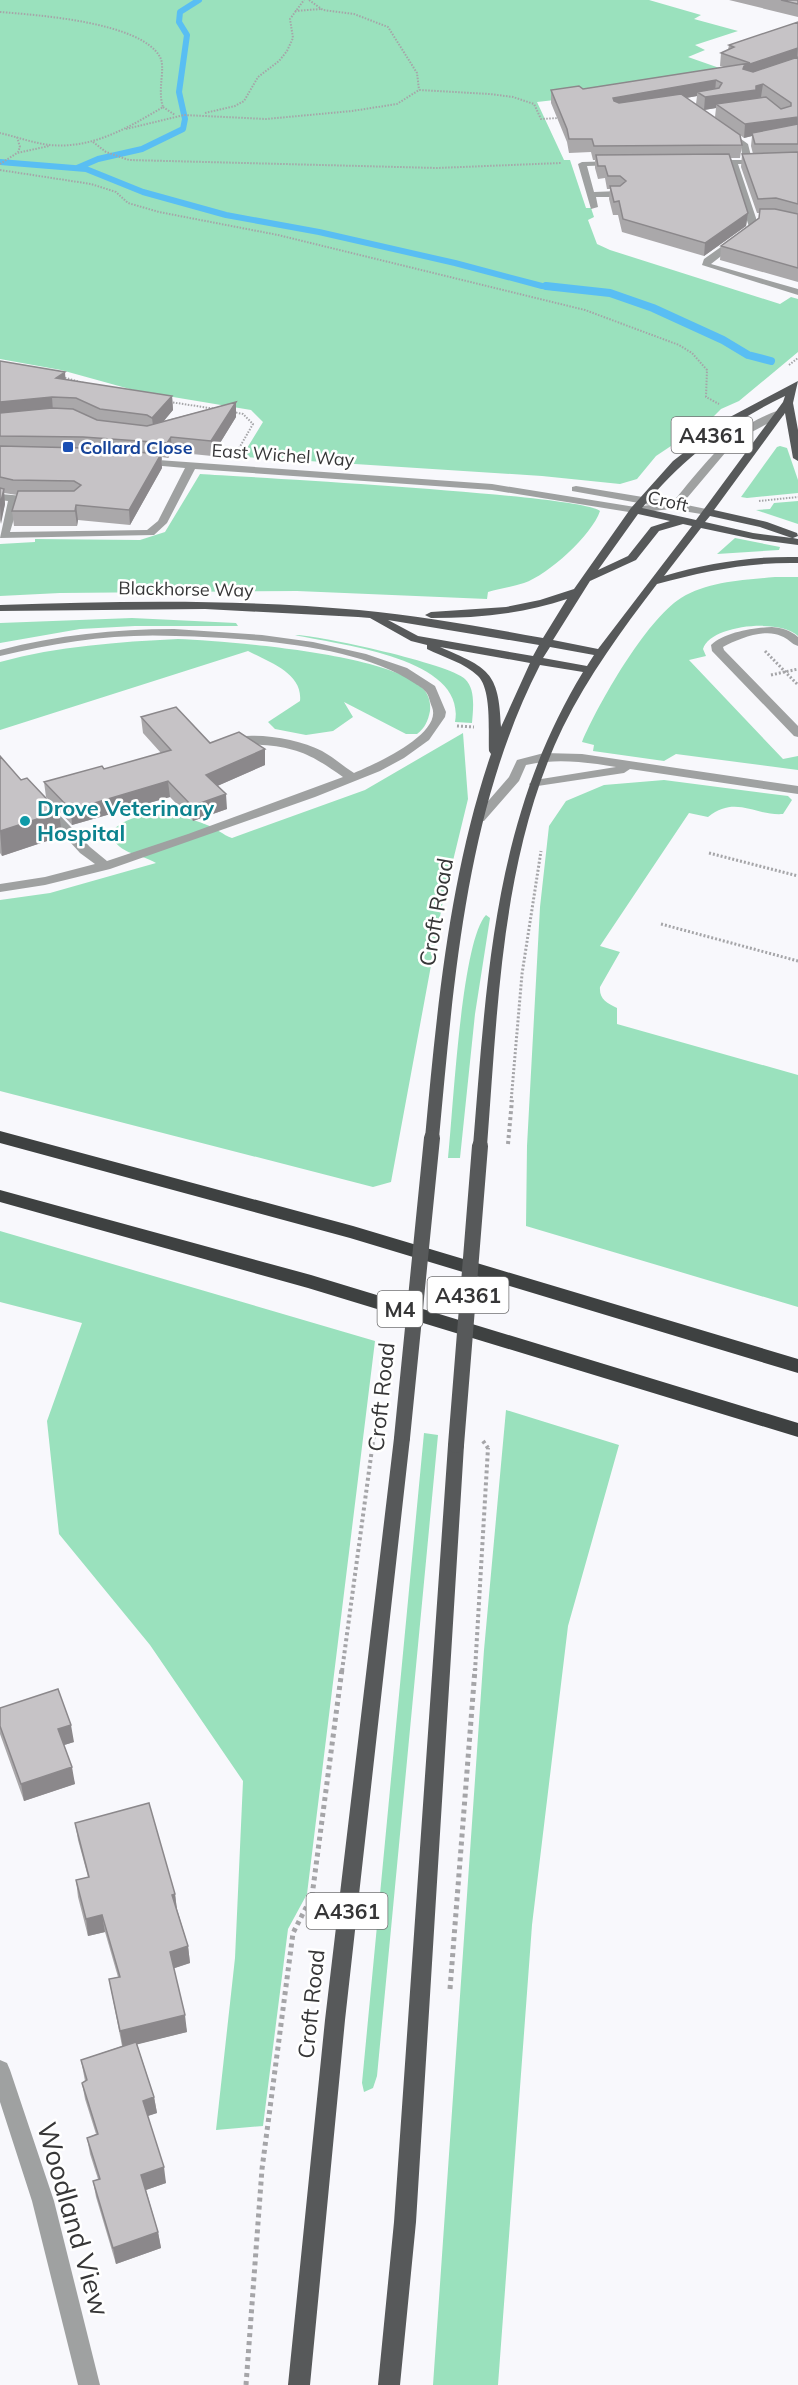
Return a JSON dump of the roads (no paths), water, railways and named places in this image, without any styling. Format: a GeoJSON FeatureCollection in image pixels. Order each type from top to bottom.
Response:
{"type":"FeatureCollection","features":[{"type":"Feature","properties":{"kind":"highway"},"geometry":{"type":"LineString","coordinates":[[0,1137],[364,1235],[798,1366]]}},
{"type":"Feature","properties":{"kind":"highway","name":"M4"},"geometry":{"type":"LineString","coordinates":[[0,1196],[311,1282],[798,1430]]}},
{"type":"Feature","properties":{"kind":"main road","name":"Croft Road"},"geometry":{"type":"LineString","coordinates":[[389,2385],[405,2222],[456,1445],[480,1146],[498,954],[511,872],[544,758],[591,670],[788,403],[795,386]]}},
{"type":"Feature","properties":{"kind":"main road","name":"Croft Road"},"geometry":{"type":"LineString","coordinates":[[299,2385],[321,2145],[381,1641],[446,1006],[461,898],[480,818],[509,720],[546,642],[586,579],[635,510],[674,466],[704,441],[753,408],[795,386]]}},
{"type":"Feature","properties":{"kind":"main road"},"geometry":{"type":"LineString","coordinates":[[788,403],[798,458]]}},
{"type":"Feature","properties":{"kind":"main road","name":"Croft"},"geometry":{"type":"LineString","coordinates":[[635,510],[753,536],[798,542]]}},
{"type":"Feature","properties":{"kind":"main road"},"geometry":{"type":"LineString","coordinates":[[586,579],[632,558],[656,528],[707,512],[763,524],[798,537]]}},
{"type":"Feature","properties":{"kind":"main road"},"geometry":{"type":"LineString","coordinates":[[654,582],[714,566],[769,560],[798,560]]}},
{"type":"Feature","properties":{"kind":"main road"},"geometry":{"type":"LineString","coordinates":[[370,615],[482,613],[534,606],[578,591]]}},
{"type":"Feature","properties":{"kind":"main road","name":"Blackhorse Way"},"geometry":{"type":"LineString","coordinates":[[0,608],[191,606],[370,615],[444,624],[602,653]]}},
{"type":"Feature","properties":{"kind":"main road","name":"Blackhorse Way"},"geometry":{"type":"LineString","coordinates":[[370,615],[415,639],[591,670]]}},
{"type":"Feature","properties":{"kind":"main road"},"geometry":{"type":"LineString","coordinates":[[415,639],[476,669],[486,678],[490,685],[493,705],[495,762]]}},
{"type":"Feature","properties":{"kind":"street"},"geometry":{"type":"LineString","coordinates":[[718,126],[747,150],[748,162]]}},
{"type":"Feature","properties":{"kind":"street"},"geometry":{"type":"LineString","coordinates":[[741,143],[753,141]]}},
{"type":"Feature","properties":{"kind":"street"},"geometry":{"type":"LineString","coordinates":[[699,162],[798,162]]}},
{"type":"Feature","properties":{"kind":"street"},"geometry":{"type":"LineString","coordinates":[[733,162],[754,224],[751,231],[707,261],[706,265],[798,292]]}},
{"type":"Feature","properties":{"kind":"street"},"geometry":{"type":"LineString","coordinates":[[594,207],[582,164],[629,163]]}},
{"type":"Feature","properties":{"kind":"street"},"geometry":{"type":"LineString","coordinates":[[590,195],[619,194]]}},
{"type":"Feature","properties":{"kind":"street"},"geometry":{"type":"LineString","coordinates":[[752,218],[763,218]]}},
{"type":"Feature","properties":{"kind":"street","name":"Croft"},"geometry":{"type":"LineString","coordinates":[[635,510],[676,505],[702,471],[730,443],[744,432],[780,413]]}},
{"type":"Feature","properties":{"kind":"street","name":"East Wichel Way"},"geometry":{"type":"LineString","coordinates":[[134,461],[492,487],[558,488],[644,500]]}},
{"type":"Feature","properties":{"kind":"street"},"geometry":{"type":"LineString","coordinates":[[14,500],[2,535],[150,533],[162,523],[192,465]]}},
{"type":"Feature","properties":{"kind":"street","name":"East Wichel Way"},"geometry":{"type":"LineString","coordinates":[[492,487],[635,510]]}},
{"type":"Feature","properties":{"kind":"street"},"geometry":{"type":"LineString","coordinates":[[0,497],[14,500],[45,500]]}},
{"type":"Feature","properties":{"kind":"street","name":"Croft"},"geometry":{"type":"LineString","coordinates":[[644,500],[707,512]]}},
{"type":"Feature","properties":{"kind":"street"},"geometry":{"type":"LineString","coordinates":[[798,643],[780,631],[749,635],[717,645],[718,651],[798,733]]}},
{"type":"Feature","properties":{"kind":"street"},"geometry":{"type":"LineString","coordinates":[[0,653],[38,644],[114,633],[213,632],[258,637],[366,657],[396,666],[425,681],[436,694],[439,703],[439,716],[436,724],[413,747],[352,777],[260,814],[105,866],[0,888]]}},
{"type":"Feature","properties":{"kind":"street"},"geometry":{"type":"LineString","coordinates":[[225,741],[266,742],[301,748],[319,755],[352,777]]}},
{"type":"Feature","properties":{"kind":"street"},"geometry":{"type":"LineString","coordinates":[[480,818],[514,778],[521,763],[544,758],[582,758],[636,768],[798,790]]}},
{"type":"Feature","properties":{"kind":"street"},"geometry":{"type":"LineString","coordinates":[[535,784],[636,768]]}},
{"type":"Feature","properties":{"kind":"street"},"geometry":{"type":"LineString","coordinates":[[39,800],[85,850],[105,866]]}},
{"type":"Feature","properties":{"kind":"street","name":"Woodland View"},"geometry":{"type":"LineString","coordinates":[[1,2075],[43,2201],[89,2385]]}},
{"type":"Feature","properties":{"kind":"waterway"},"geometry":{"type":"LineString","coordinates":[[77,168],[98,159],[142,149],[183,129],[185,119],[179,92],[187,35],[179,22],[180,12],[199,0]]}},
{"type":"Feature","properties":{"kind":"waterway"},"geometry":{"type":"LineString","coordinates":[[0,162],[86,169],[143,192],[226,215],[319,232],[455,263],[542,286],[560,288]]}},
{"type":"Feature","properties":{"kind":"waterway"},"geometry":{"type":"LineString","coordinates":[[546,286],[610,293],[653,308],[723,340],[748,355],[771,361]]}},
{"type":"Feature","properties":{"kind":"place","name":"Collard Close"},"geometry":{"type":"Point","coordinates":[68,447]}},
{"type":"Feature","properties":{"kind":"place","name":"Drove Veterinary Hospital"},"geometry":{"type":"Point","coordinates":[25,821]}}]}
